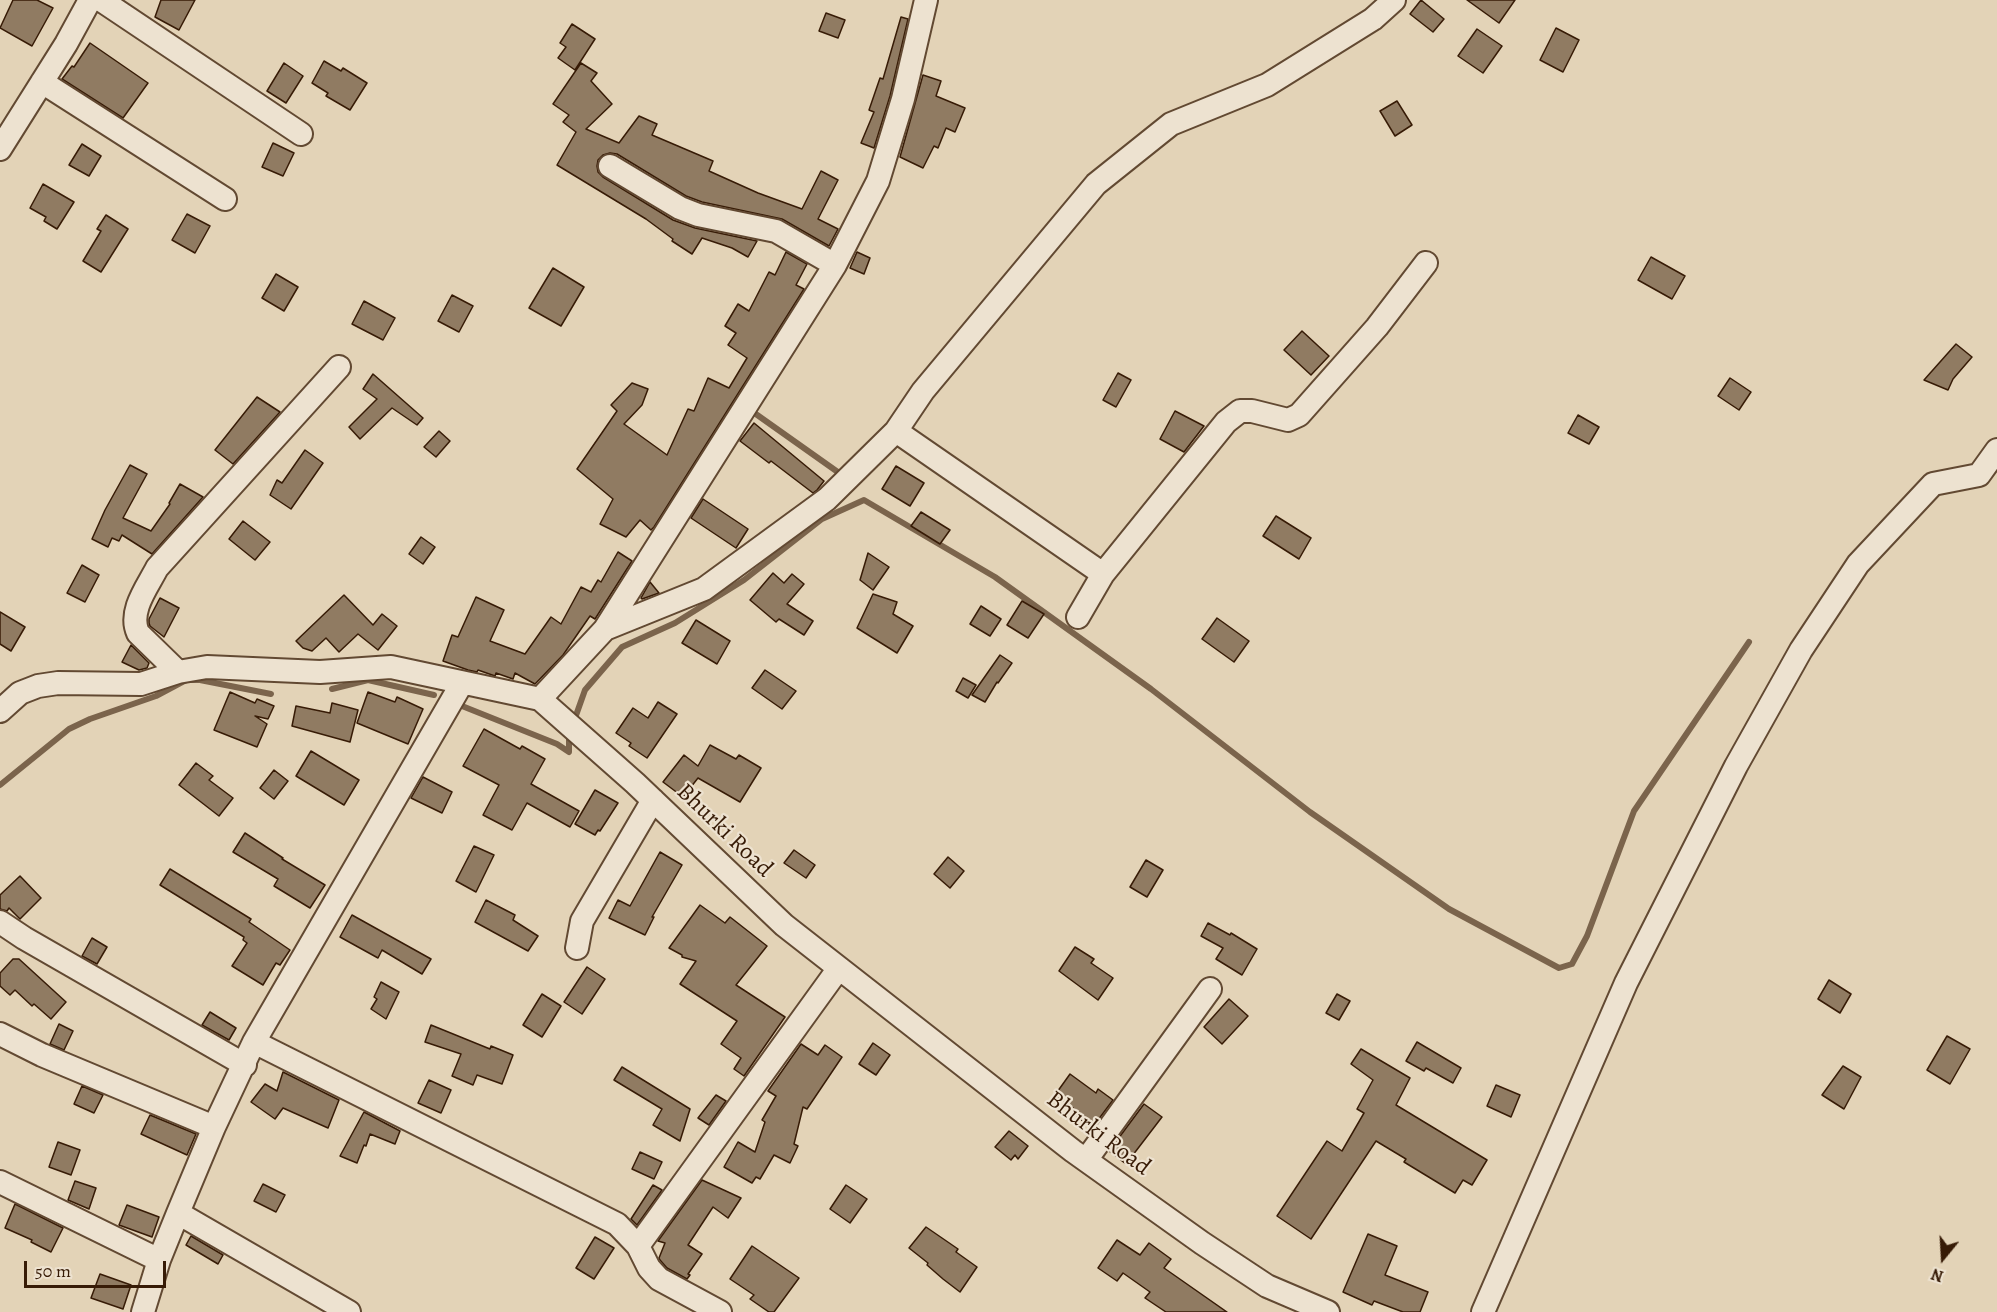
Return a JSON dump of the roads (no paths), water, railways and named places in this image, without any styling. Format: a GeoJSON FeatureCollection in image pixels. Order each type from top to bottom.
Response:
{"type":"FeatureCollection","features":[{"type":"Feature","properties":{"kind":"street"},"geometry":{"type":"LineString","coordinates":[[0,149],[66,44],[90,0]]}},
{"type":"Feature","properties":{"kind":"street"},"geometry":{"type":"LineString","coordinates":[[101,0],[301,134]]}},
{"type":"Feature","properties":{"kind":"street"},"geometry":{"type":"LineString","coordinates":[[605,629],[704,589],[827,499],[896,431],[923,391],[1096,184],[1171,124],[1267,85],[1373,19],[1394,0]]}},
{"type":"Feature","properties":{"kind":"street"},"geometry":{"type":"LineString","coordinates":[[0,711],[20,693],[38,686],[58,683],[141,684],[178,672],[207,667],[320,672],[391,666],[547,706],[605,629],[835,265],[878,181],[903,99],[922,1]]}},
{"type":"Feature","properties":{"kind":"street"},"geometry":{"type":"LineString","coordinates":[[42,82],[225,199]]}},
{"type":"Feature","properties":{"kind":"street"},"geometry":{"type":"LineString","coordinates":[[610,166],[680,208],[698,215],[776,231],[835,265]]}},
{"type":"Feature","properties":{"kind":"street"},"geometry":{"type":"LineString","coordinates":[[1078,617],[1103,574],[1226,423],[1240,411],[1252,411],[1288,420],[1299,415],[1377,327],[1426,263]]}},
{"type":"Feature","properties":{"kind":"street"},"geometry":{"type":"LineString","coordinates":[[178,672],[138,633],[136,628],[138,606],[157,568],[339,367]]}},
{"type":"Feature","properties":{"kind":"street"},"geometry":{"type":"LineString","coordinates":[[896,431],[1103,574]]}},
{"type":"Feature","properties":{"kind":"street"},"geometry":{"type":"LineString","coordinates":[[1484,1312],[1626,984],[1736,766],[1801,650],[1858,564],[1933,484],[1979,475],[1997,450]]}},
{"type":"Feature","properties":{"kind":"street"},"geometry":{"type":"LineString","coordinates":[[143,1312],[159,1260],[214,1127],[254,1042],[462,683]]}},
{"type":"Feature","properties":{"kind":"street","name":"Bhurki Road"},"geometry":{"type":"LineString","coordinates":[[547,706],[653,800],[784,925],[838,968],[1086,1160],[1202,1244],[1268,1286],[1328,1312]]}},
{"type":"Feature","properties":{"kind":"street"},"geometry":{"type":"LineString","coordinates":[[577,948],[582,921],[653,800]]}},
{"type":"Feature","properties":{"kind":"street"},"geometry":{"type":"LineString","coordinates":[[0,922],[244,1065]]}},
{"type":"Feature","properties":{"kind":"street"},"geometry":{"type":"LineString","coordinates":[[638,1246],[838,968]]}},
{"type":"Feature","properties":{"kind":"street"},"geometry":{"type":"LineString","coordinates":[[1086,1160],[1210,989]]}},
{"type":"Feature","properties":{"kind":"street"},"geometry":{"type":"LineString","coordinates":[[0,1034],[42,1055],[214,1127]]}},
{"type":"Feature","properties":{"kind":"street"},"geometry":{"type":"LineString","coordinates":[[254,1042],[617,1224],[638,1246],[659,1280],[720,1312]]}},
{"type":"Feature","properties":{"kind":"street"},"geometry":{"type":"LineString","coordinates":[[0,1182],[159,1260]]}},
{"type":"Feature","properties":{"kind":"street"},"geometry":{"type":"LineString","coordinates":[[178,1214],[349,1312]]}},
{"type":"Feature","properties":{"kind":"waterway"},"geometry":{"type":"LineString","coordinates":[[753,412],[842,475]]}},
{"type":"Feature","properties":{"kind":"waterway"},"geometry":{"type":"LineString","coordinates":[[574,721],[585,690],[622,647],[675,623],[744,580],[822,519],[864,500],[995,577],[1151,689],[1310,812],[1449,909],[1559,968],[1572,964],[1587,936],[1634,811],[1749,642]]}},
{"type":"Feature","properties":{"kind":"waterway"},"geometry":{"type":"LineString","coordinates":[[0,785],[69,729],[90,719],[156,696],[186,680],[200,680],[271,694]]}},
{"type":"Feature","properties":{"kind":"waterway"},"geometry":{"type":"LineString","coordinates":[[332,689],[368,680],[434,695]]}},
{"type":"Feature","properties":{"kind":"waterway"},"geometry":{"type":"LineString","coordinates":[[457,704],[557,744],[569,752],[569,733]]}}]}
